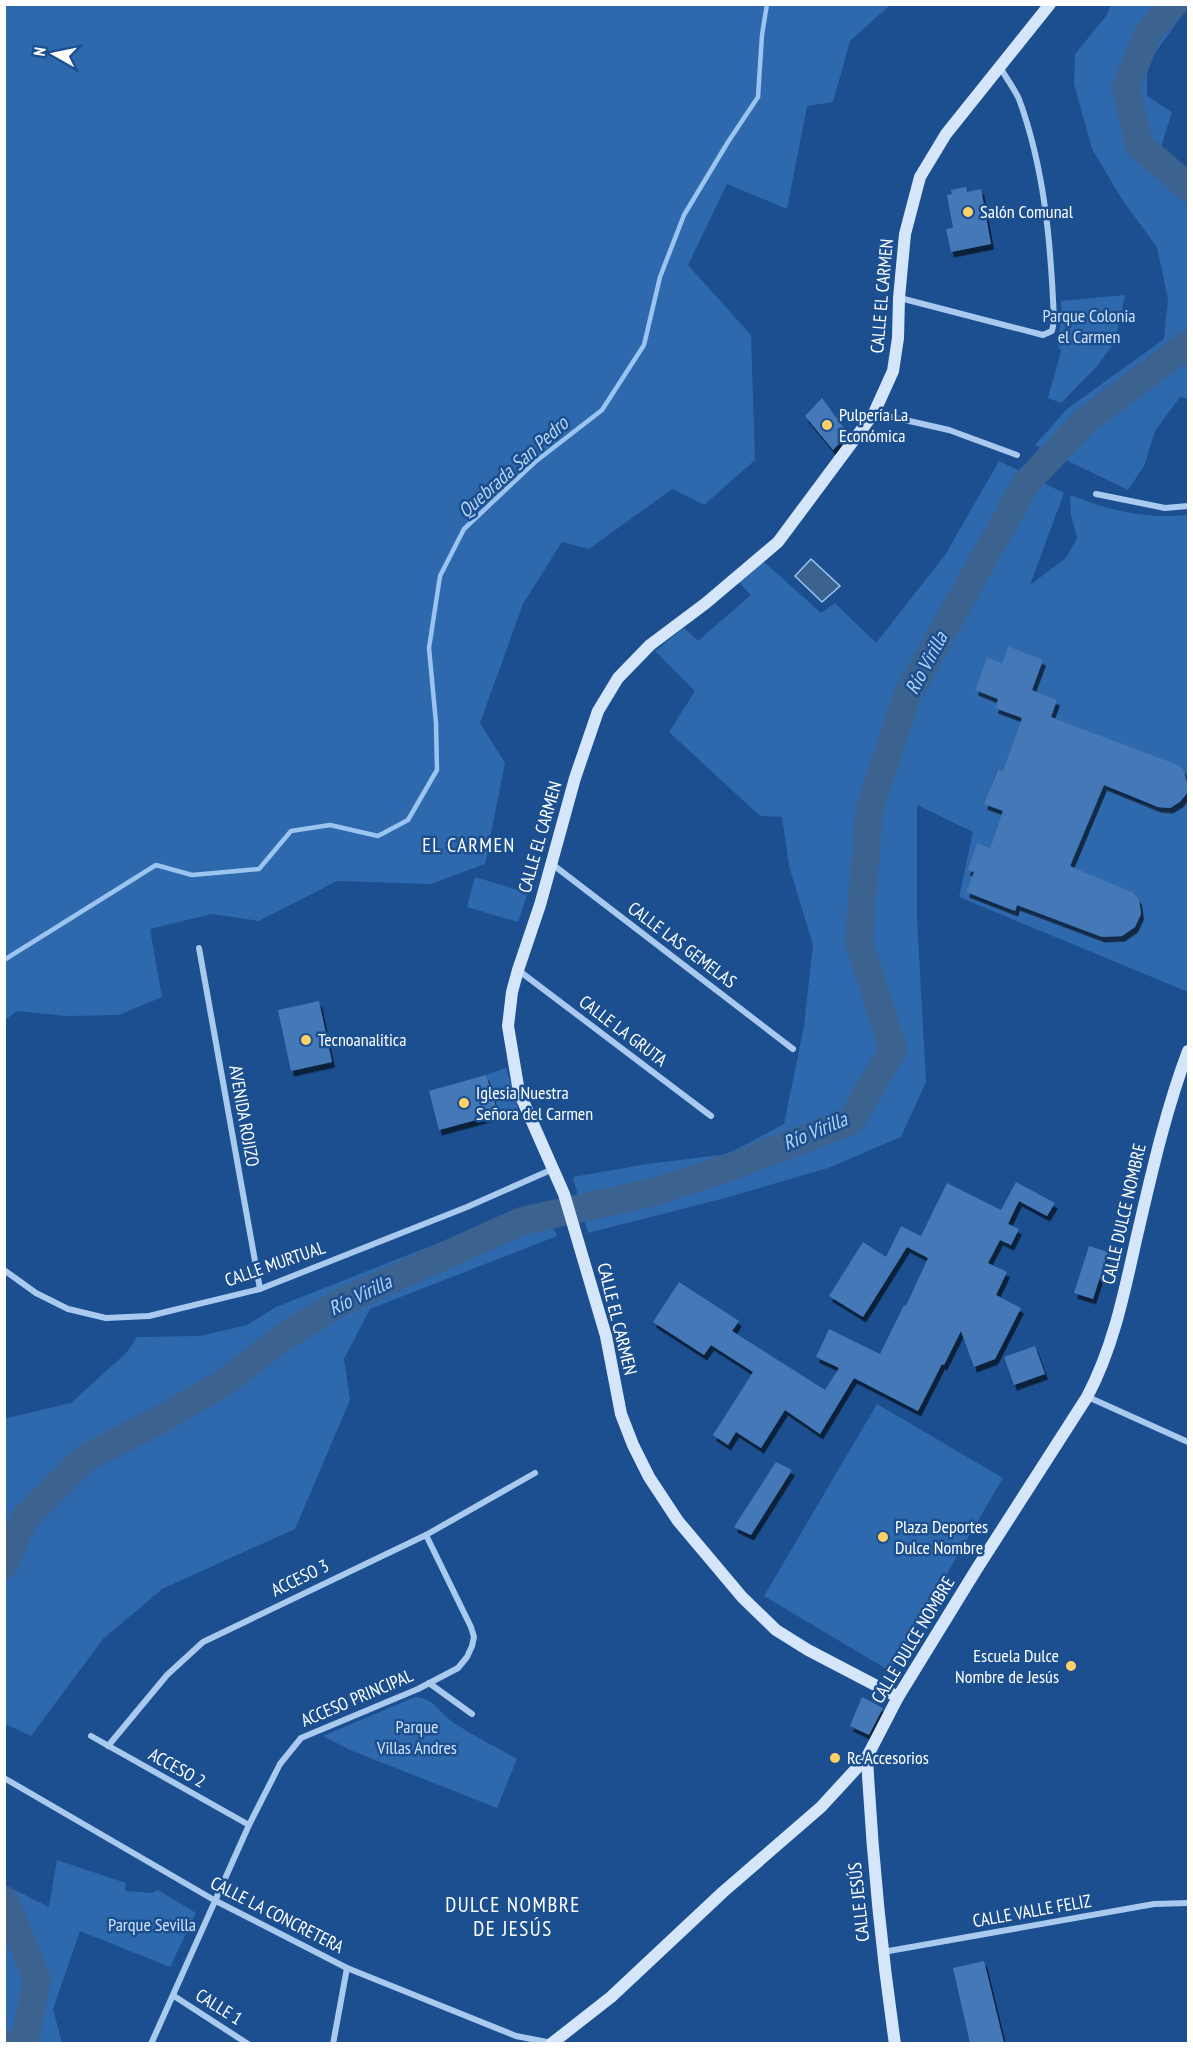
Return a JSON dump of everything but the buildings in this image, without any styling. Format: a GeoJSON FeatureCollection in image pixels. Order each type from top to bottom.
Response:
{"type":"FeatureCollection","features":[{"type":"Feature","properties":{"kind":"street","name":"CALLE EL CARMEN"},"geometry":{"type":"LineString","coordinates":[[898,1697],[808,1650],[776,1630],[742,1598],[678,1521],[650,1477],[625,1425],[606,1336],[564,1194],[519,1092],[508,1026],[512,992],[518,970],[552,864],[575,778],[598,711],[618,678],[650,645],[706,603],[778,542],[874,413],[893,371],[898,338],[905,234],[920,177],[946,134],[1050,4]]}},
{"type":"Feature","properties":{"kind":"street"},"geometry":{"type":"LineString","coordinates":[[899,298],[1043,335],[1052,331],[1054,321],[1046,213],[1035,155],[1018,97],[1000,67]]}},
{"type":"Feature","properties":{"kind":"street"},"geometry":{"type":"LineString","coordinates":[[874,413],[949,430],[1017,455]]}},
{"type":"Feature","properties":{"kind":"street"},"geometry":{"type":"LineString","coordinates":[[1096,495],[1166,508],[1188,506]]}},
{"type":"Feature","properties":{"kind":"street","name":"CALLE LAS GEMELAS"},"geometry":{"type":"LineString","coordinates":[[552,864],[793,1049]]}},
{"type":"Feature","properties":{"kind":"street","name":"AVENIDA ROJIZO"},"geometry":{"type":"LineString","coordinates":[[199,948],[260,1288]]}},
{"type":"Feature","properties":{"kind":"street","name":"CALLE LA GRUTA"},"geometry":{"type":"LineString","coordinates":[[518,970],[711,1116]]}},
{"type":"Feature","properties":{"kind":"street","name":"CALLE DULCE NOMBRE"},"geometry":{"type":"LineString","coordinates":[[553,2043],[611,1997],[723,1892],[821,1807],[867,1757],[898,1697],[1087,1397],[1109,1349],[1128,1279],[1161,1133],[1185,1070],[1188,1051]]}},
{"type":"Feature","properties":{"kind":"street","name":"CALLE MURTUAL"},"geometry":{"type":"LineString","coordinates":[[4,1270],[36,1293],[68,1309],[106,1318],[149,1316],[260,1288],[467,1207],[553,1169]]}},
{"type":"Feature","properties":{"kind":"street"},"geometry":{"type":"LineString","coordinates":[[1087,1397],[1188,1442]]}},
{"type":"Feature","properties":{"kind":"street","name":"ACCESO 3"},"geometry":{"type":"LineString","coordinates":[[108,1746],[167,1675],[203,1642],[426,1535],[535,1473]]}},
{"type":"Feature","properties":{"kind":"street","name":"ACCESO PRINCIPAL"},"geometry":{"type":"LineString","coordinates":[[151,2043],[249,1825],[280,1764],[301,1738],[429,1683],[458,1668],[467,1657],[474,1637],[471,1627],[426,1535]]}},
{"type":"Feature","properties":{"kind":"street"},"geometry":{"type":"LineString","coordinates":[[429,1683],[472,1714]]}},
{"type":"Feature","properties":{"kind":"street","name":"ACCESO 2"},"geometry":{"type":"LineString","coordinates":[[91,1736],[249,1825]]}},
{"type":"Feature","properties":{"kind":"street","name":"CALLE JESÚS"},"geometry":{"type":"LineString","coordinates":[[867,1757],[872,1846],[882,1952],[895,2043]]}},
{"type":"Feature","properties":{"kind":"street","name":"CALLE LA CONCRETERA"},"geometry":{"type":"LineString","coordinates":[[4,1778],[214,1900],[347,1968],[516,2036],[553,2043]]}},
{"type":"Feature","properties":{"kind":"street","name":"CALLE VALLE FELIZ"},"geometry":{"type":"LineString","coordinates":[[882,1952],[1154,1904],[1188,1903]]}},
{"type":"Feature","properties":{"kind":"street"},"geometry":{"type":"LineString","coordinates":[[333,2043],[347,1968]]}},
{"type":"Feature","properties":{"kind":"street","name":"CALLE 1"},"geometry":{"type":"LineString","coordinates":[[174,1996],[248,2043]]}},
{"type":"Feature","properties":{"kind":"green space"},"geometry":{"type":"Polygon","coordinates":[[[4,5],[890,5],[850,41],[833,102],[807,106],[787,209],[727,184],[688,265],[751,335],[755,460],[704,505],[672,489],[589,549],[562,542],[523,604],[480,723],[505,763],[485,864],[431,884],[337,881],[259,921],[212,914],[150,929],[162,997],[119,1015],[66,1016],[17,1011],[5,1020],[4,5]]]}},
{"type":"Feature","properties":{"kind":"green space"},"geometry":{"type":"Polygon","coordinates":[[[1111,5],[1188,5],[1147,64],[1147,96],[1172,112],[1161,147],[1177,172],[1186,197],[1188,197],[1188,399],[1180,397],[1155,431],[1144,466],[1128,490],[1035,445],[1067,409],[1164,339],[1168,299],[1157,247],[1123,201],[1092,149],[1074,84],[1075,54],[1107,15],[1111,5]]]}},
{"type":"Feature","properties":{"kind":"green space","name":"Parque Colonia el Carmen"},"geometry":{"type":"Polygon","coordinates":[[[1125,295],[1115,341],[1098,365],[1061,403],[1048,398],[1061,351],[1057,343],[1062,317],[1061,301],[1125,295]]]}},
{"type":"Feature","properties":{"kind":"green space"},"geometry":{"type":"Polygon","coordinates":[[[999,461],[1064,493],[1030,585],[1066,558],[1077,538],[1071,515],[1070,495],[1143,515],[1188,515],[1188,992],[959,897],[973,832],[917,805],[917,918],[926,1082],[901,1137],[828,1168],[725,1198],[588,1233],[573,1177],[647,1164],[728,1154],[784,1124],[804,1026],[813,945],[789,866],[782,817],[760,816],[669,732],[695,691],[655,651],[684,628],[698,641],[751,595],[739,582],[763,561],[821,613],[835,603],[876,643],[945,555],[999,461]],[[1008,646],[1002,663],[987,658],[975,690],[998,699],[995,708],[1022,718],[1010,751],[1044,786],[997,769],[985,804],[1020,818],[997,828],[990,848],[977,843],[967,869],[974,872],[966,892],[1014,911],[1017,905],[1102,937],[1122,936],[1135,927],[1141,914],[1139,899],[1132,892],[1070,866],[1104,785],[1152,805],[1175,806],[1183,799],[1187,787],[1186,777],[1176,764],[1051,717],[1057,700],[1032,690],[1043,660],[1008,646]]]}},
{"type":"Feature","properties":{"kind":"green space"},"geometry":{"type":"Polygon","coordinates":[[[475,877],[528,893],[518,922],[467,907],[475,877]]]}},
{"type":"Feature","properties":{"kind":"green space"},"geometry":{"type":"Polygon","coordinates":[[[506,1068],[518,1108],[498,1114],[486,1075],[506,1068]]]}},
{"type":"Feature","properties":{"kind":"green space"},"geometry":{"type":"Polygon","coordinates":[[[542,1202],[557,1236],[370,1309],[344,1359],[350,1400],[295,1529],[162,1589],[103,1639],[31,1736],[5,1724],[5,1416],[7,1418],[71,1403],[127,1352],[137,1337],[200,1336],[247,1325],[276,1307],[542,1202]]]}},
{"type":"Feature","properties":{"kind":"green space","name":"Plaza Deportes Dulce Nombre"},"geometry":{"type":"Polygon","coordinates":[[[877,1404],[1003,1478],[890,1671],[764,1596],[877,1404]]]}},
{"type":"Feature","properties":{"kind":"green space","name":"Parque Villas Andres"},"geometry":{"type":"Polygon","coordinates":[[[415,1697],[428,1700],[454,1723],[517,1759],[497,1808],[350,1750],[323,1736],[415,1697]]]}},
{"type":"Feature","properties":{"kind":"green space","name":"Parque Sevilla"},"geometry":{"type":"Polygon","coordinates":[[[57,1860],[126,1883],[125,1891],[152,1893],[158,1890],[196,1913],[170,1967],[80,1931],[53,2009],[62,2043],[5,2043],[5,1885],[49,1907],[57,1860]]]}},
{"type":"Feature","properties":{"kind":"shaded area"},"geometry":{"type":"Polygon","coordinates":[[[811,559],[840,586],[822,602],[795,576],[811,559]]]}},
{"type":"Feature","properties":{"kind":"waterway","name":"Quebrada San Pedro"},"geometry":{"type":"LineString","coordinates":[[4,960],[156,865],[192,875],[259,869],[291,831],[330,825],[378,836],[408,820],[437,770],[436,723],[429,648],[440,576],[464,529],[535,462],[602,410],[644,345],[660,277],[684,215],[758,97],[762,35],[767,4]]}},
{"type":"Feature","properties":{"kind":"waterway","name":"Río Virilla"},"geometry":{"type":"LineString","coordinates":[[1174,4],[1149,31],[1126,87],[1139,145],[1188,187]]}},
{"type":"Feature","properties":{"kind":"waterway","name":"Río Virilla"},"geometry":{"type":"LineString","coordinates":[[4,1565],[24,1519],[84,1459],[163,1418],[225,1382],[282,1338],[339,1303],[522,1221],[654,1192],[730,1167],[851,1121],[893,1049],[859,941],[869,811],[907,696],[1026,483],[1086,420],[1188,344]]}},
{"type":"Feature","properties":{"kind":"waterway","name":"Río Virilla"},"geometry":{"type":"LineString","coordinates":[[4,1900],[37,1979],[26,2035],[15,2044]]}},
{"type":"Feature","properties":{"kind":"place","name":"Salón Comunal"},"geometry":{"type":"Point","coordinates":[968,212]}},
{"type":"Feature","properties":{"kind":"place","name":"Pulpería La Económica"},"geometry":{"type":"Point","coordinates":[827,425]}},
{"type":"Feature","properties":{"kind":"place","name":"Tecnoanalitica"},"geometry":{"type":"Point","coordinates":[306,1040]}},
{"type":"Feature","properties":{"kind":"place","name":"Iglesia Nuestra Señora del Carmen"},"geometry":{"type":"Point","coordinates":[464,1103]}},
{"type":"Feature","properties":{"kind":"place","name":"Plaza Deportes Dulce Nombre"},"geometry":{"type":"Point","coordinates":[883,1537]}},
{"type":"Feature","properties":{"kind":"place","name":"Escuela Dulce Nombre de Jesús"},"geometry":{"type":"Point","coordinates":[1071,1666]}},
{"type":"Feature","properties":{"kind":"place","name":"Rc Accesorios"},"geometry":{"type":"Point","coordinates":[835,1758]}},
{"type":"Feature","properties":{"kind":"district","name":"EL CARMEN"},"geometry":{"type":"Point","coordinates":[469,845]}},
{"type":"Feature","properties":{"kind":"district","name":"DULCE NOMBRE DE JESÚS"},"geometry":{"type":"Point","coordinates":[513,1917]}}]}
